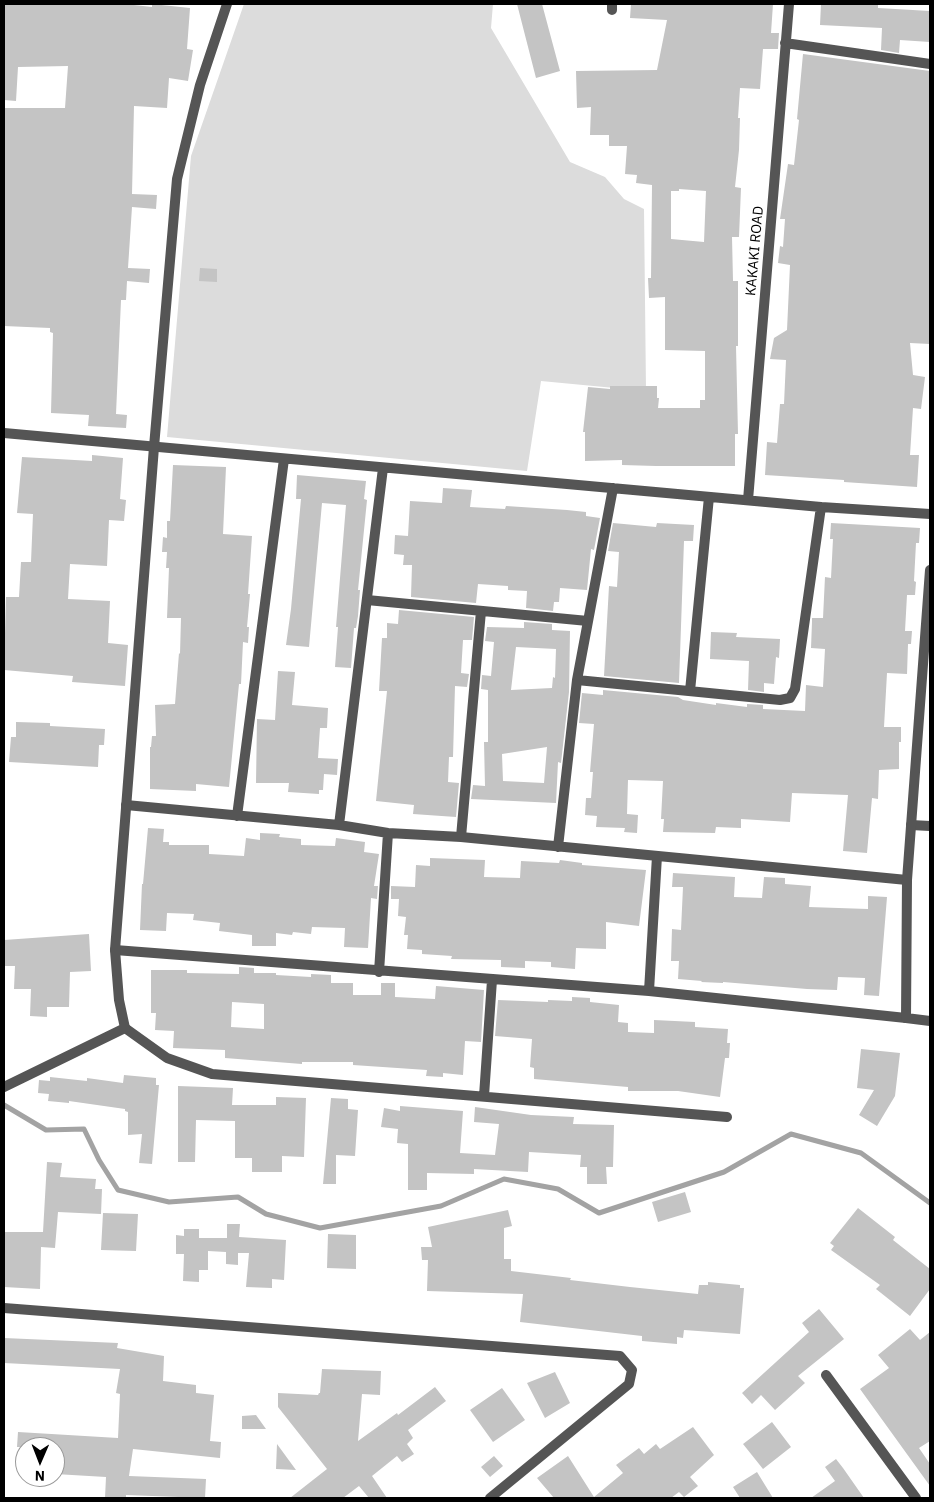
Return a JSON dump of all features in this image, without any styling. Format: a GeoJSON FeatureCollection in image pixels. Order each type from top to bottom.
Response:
{"type":"FeatureCollection","features":[{"type":"Feature","properties":{"kind":"street"},"geometry":{"type":"LineString","coordinates":[[227,4],[200,85],[177,179],[114,950],[119,1000],[125,1028],[167,1058],[212,1074],[727,1117]]}},
{"type":"Feature","properties":{"kind":"street","name":"KAKAKI ROAD"},"geometry":{"type":"LineString","coordinates":[[748,500],[789,4]]}},
{"type":"Feature","properties":{"kind":"street"},"geometry":{"type":"LineString","coordinates":[[785,43],[930,64]]}},
{"type":"Feature","properties":{"kind":"street"},"geometry":{"type":"LineString","coordinates":[[4,433],[821,507],[930,514]]}},
{"type":"Feature","properties":{"kind":"street"},"geometry":{"type":"LineString","coordinates":[[237,816],[284,459]]}},
{"type":"Feature","properties":{"kind":"street"},"geometry":{"type":"LineString","coordinates":[[339,825],[383,468]]}},
{"type":"Feature","properties":{"kind":"street"},"geometry":{"type":"LineString","coordinates":[[558,847],[577,680],[613,488]]}},
{"type":"Feature","properties":{"kind":"street"},"geometry":{"type":"LineString","coordinates":[[690,691],[709,497]]}},
{"type":"Feature","properties":{"kind":"street"},"geometry":{"type":"LineString","coordinates":[[577,680],[780,700],[790,698],[795,689],[821,507]]}},
{"type":"Feature","properties":{"kind":"street"},"geometry":{"type":"LineString","coordinates":[[906,1018],[907,880],[926,690],[930,570]]}},
{"type":"Feature","properties":{"kind":"street"},"geometry":{"type":"LineString","coordinates":[[367,600],[588,621]]}},
{"type":"Feature","properties":{"kind":"street"},"geometry":{"type":"LineString","coordinates":[[462,837],[481,611]]}},
{"type":"Feature","properties":{"kind":"street"},"geometry":{"type":"LineString","coordinates":[[126,805],[339,825],[388,833],[462,837],[907,880]]}},
{"type":"Feature","properties":{"kind":"street"},"geometry":{"type":"LineString","coordinates":[[911,825],[930,826]]}},
{"type":"Feature","properties":{"kind":"street"},"geometry":{"type":"LineString","coordinates":[[379,972],[388,833]]}},
{"type":"Feature","properties":{"kind":"street"},"geometry":{"type":"LineString","coordinates":[[649,991],[657,856]]}},
{"type":"Feature","properties":{"kind":"street"},"geometry":{"type":"LineString","coordinates":[[114,950],[379,972],[649,991],[930,1021]]}},
{"type":"Feature","properties":{"kind":"street"},"geometry":{"type":"LineString","coordinates":[[484,1096],[492,980]]}},
{"type":"Feature","properties":{"kind":"street"},"geometry":{"type":"LineString","coordinates":[[6,1085],[125,1028]]}},
{"type":"Feature","properties":{"kind":"street"},"geometry":{"type":"LineString","coordinates":[[4,1308],[620,1356],[632,1370],[629,1384],[490,1498]]}},
{"type":"Feature","properties":{"kind":"street"},"geometry":{"type":"LineString","coordinates":[[826,1375],[916,1498]]}},
{"type":"Feature","properties":{"kind":"shaded area"},"geometry":{"type":"Polygon","coordinates":[[[244,4],[493,4],[491,28],[570,162],[605,177],[624,199],[644,209],[646,391],[541,381],[527,471],[167,437],[191,156],[244,4]]]}},
{"type":"Feature","properties":{"kind":"building"},"geometry":{"type":"Polygon","coordinates":[[[4,4],[125,4],[152,7],[152,4],[190,8],[187,49],[193,50],[188,81],[169,78],[167,108],[134,106],[132,194],[157,195],[156,209],[132,207],[128,268],[150,269],[149,283],[127,281],[126,300],[121,300],[116,414],[127,415],[126,428],[88,426],[89,415],[51,413],[53,333],[50,332],[50,328],[4,326],[5,108],[65,108],[68,66],[18,67],[16,101],[4,100],[4,4]]]}},
{"type":"Feature","properties":{"kind":"building"},"geometry":{"type":"Polygon","coordinates":[[[517,4],[542,4],[560,71],[536,78],[517,4]]]}},
{"type":"Feature","properties":{"kind":"building"},"geometry":{"type":"Polygon","coordinates":[[[631,4],[773,4],[771,33],[779,33],[778,49],[763,49],[760,89],[740,88],[738,118],[740,118],[739,150],[735,187],[741,188],[739,237],[732,237],[733,281],[738,281],[738,346],[736,346],[738,434],[735,434],[735,466],[622,465],[622,460],[585,461],[585,432],[583,432],[588,387],[610,389],[610,386],[657,386],[658,408],[700,408],[700,400],[705,400],[705,351],[665,350],[665,297],[649,298],[648,278],[651,278],[652,185],[636,183],[637,175],[625,174],[627,146],[609,146],[609,135],[590,135],[591,107],[577,108],[576,71],[657,70],[667,20],[630,18],[631,4]],[[679,189],[679,191],[671,191],[671,239],[704,242],[706,191],[679,189]]]}},
{"type":"Feature","properties":{"kind":"building"},"geometry":{"type":"Polygon","coordinates":[[[821,4],[878,4],[878,8],[930,11],[930,42],[900,40],[899,53],[881,50],[882,28],[820,25],[821,4]]]}},
{"type":"Feature","properties":{"kind":"building"},"geometry":{"type":"Polygon","coordinates":[[[803,54],[930,71],[930,344],[910,343],[913,375],[925,377],[921,409],[913,408],[910,455],[919,455],[917,487],[765,475],[767,442],[777,443],[780,404],[784,404],[786,360],[770,359],[774,338],[787,330],[790,265],[778,263],[780,246],[783,247],[785,219],[780,219],[788,164],[794,165],[803,54]]]}},
{"type":"Feature","properties":{"kind":"building"},"geometry":{"type":"Polygon","coordinates":[[[200,268],[217,269],[217,282],[199,281],[200,268]]]}},
{"type":"Feature","properties":{"kind":"building"},"geometry":{"type":"Polygon","coordinates":[[[92,455],[123,458],[120,499],[126,500],[124,521],[109,520],[107,566],[70,564],[68,599],[110,601],[108,643],[128,645],[125,686],[72,682],[73,676],[4,670],[6,597],[19,597],[21,562],[31,562],[33,514],[17,513],[22,457],[92,461],[92,455]]]}},
{"type":"Feature","properties":{"kind":"building"},"geometry":{"type":"Polygon","coordinates":[[[173,465],[226,467],[223,534],[252,536],[248,594],[250,594],[247,627],[249,627],[248,643],[243,642],[241,684],[239,684],[229,787],[196,784],[196,791],[150,789],[150,747],[152,736],[156,736],[155,705],[175,704],[180,654],[181,618],[167,618],[169,568],[166,568],[167,552],[162,552],[163,537],[167,538],[167,521],[170,521],[173,465]]]}},
{"type":"Feature","properties":{"kind":"building"},"geometry":{"type":"Polygon","coordinates":[[[297,475],[366,481],[364,499],[367,500],[358,590],[360,590],[358,616],[356,628],[354,628],[351,668],[335,667],[338,627],[336,627],[346,505],[322,503],[309,647],[286,645],[301,499],[296,499],[297,475]]]}},
{"type":"Feature","properties":{"kind":"building"},"geometry":{"type":"Polygon","coordinates":[[[443,488],[472,490],[470,507],[505,509],[506,506],[567,510],[586,512],[586,516],[600,518],[594,550],[591,549],[587,590],[560,588],[559,602],[554,602],[553,611],[526,608],[527,591],[508,590],[508,586],[478,584],[476,603],[411,597],[412,565],[403,565],[404,555],[394,554],[395,535],[408,536],[410,501],[442,503],[443,488]]]}},
{"type":"Feature","properties":{"kind":"building"},"geometry":{"type":"Polygon","coordinates":[[[613,523],[656,527],[657,523],[694,525],[693,541],[684,541],[679,683],[604,676],[609,586],[617,587],[619,552],[608,551],[613,523]]]}},
{"type":"Feature","properties":{"kind":"building"},"geometry":{"type":"Polygon","coordinates":[[[831,523],[920,528],[919,543],[916,543],[915,595],[907,595],[905,631],[912,631],[911,644],[908,644],[907,674],[887,673],[884,727],[901,727],[899,769],[879,770],[878,799],[872,798],[867,853],[843,851],[848,795],[792,793],[790,822],[741,819],[741,828],[716,827],[715,833],[663,832],[664,819],[661,819],[663,781],[628,780],[627,814],[638,815],[637,833],[624,832],[625,828],[596,827],[597,816],[585,815],[586,798],[591,798],[593,772],[590,772],[594,724],[579,723],[582,693],[603,695],[603,690],[678,697],[683,700],[716,705],[716,703],[747,707],[747,704],[763,705],[763,709],[805,711],[806,685],[823,687],[825,649],[811,648],[812,618],[823,618],[825,577],[831,578],[833,539],[830,539],[831,523]]]}},
{"type":"Feature","properties":{"kind":"building"},"geometry":{"type":"Polygon","coordinates":[[[399,610],[474,617],[472,640],[463,640],[461,673],[469,674],[467,687],[455,686],[453,757],[449,757],[448,782],[459,783],[456,817],[413,814],[414,805],[376,801],[387,691],[379,691],[382,638],[387,638],[387,623],[398,624],[399,610]]]}},
{"type":"Feature","properties":{"kind":"building"},"geometry":{"type":"Polygon","coordinates":[[[524,622],[552,624],[552,630],[570,631],[569,692],[561,763],[558,762],[556,803],[471,799],[473,785],[485,786],[484,742],[488,742],[488,690],[481,689],[482,675],[491,676],[494,642],[485,641],[487,627],[524,628],[524,622]],[[516,647],[511,690],[552,688],[553,677],[555,678],[556,649],[516,647]],[[547,747],[502,754],[503,781],[544,783],[547,747]]]}},
{"type":"Feature","properties":{"kind":"building"},"geometry":{"type":"Polygon","coordinates":[[[711,632],[737,633],[736,637],[780,639],[779,658],[776,657],[774,684],[764,683],[764,692],[748,690],[749,661],[710,659],[711,632]]]}},
{"type":"Feature","properties":{"kind":"building"},"geometry":{"type":"Polygon","coordinates":[[[278,671],[295,672],[292,705],[328,708],[327,728],[320,728],[318,758],[338,759],[337,775],[324,774],[323,790],[319,790],[319,794],[288,792],[289,783],[256,783],[257,719],[275,720],[278,671]]]}},
{"type":"Feature","properties":{"kind":"building"},"geometry":{"type":"Polygon","coordinates":[[[16,722],[50,723],[50,726],[105,729],[104,745],[99,745],[98,767],[9,762],[11,737],[16,737],[16,722]]]}},
{"type":"Feature","properties":{"kind":"building"},"geometry":{"type":"Polygon","coordinates":[[[148,828],[164,829],[163,842],[169,842],[169,845],[209,845],[209,854],[244,856],[246,838],[260,840],[260,833],[280,834],[279,837],[301,839],[301,845],[335,846],[336,838],[365,842],[364,852],[379,854],[374,886],[378,886],[377,899],[371,898],[368,948],[344,947],[345,928],[312,927],[311,934],[293,932],[292,935],[276,933],[276,946],[252,946],[252,935],[219,931],[220,923],[193,920],[194,914],[167,913],[166,931],[140,930],[142,884],[148,828]]]}},
{"type":"Feature","properties":{"kind":"building"},"geometry":{"type":"Polygon","coordinates":[[[430,858],[485,860],[484,877],[520,878],[521,861],[559,863],[560,860],[582,863],[582,865],[646,870],[639,926],[606,922],[606,949],[576,948],[575,969],[551,967],[551,962],[525,961],[525,968],[501,967],[501,960],[451,959],[452,956],[422,954],[422,950],[407,949],[408,935],[404,935],[406,917],[398,916],[399,899],[391,899],[391,886],[415,887],[416,865],[430,866],[430,858]]]}},
{"type":"Feature","properties":{"kind":"building"},"geometry":{"type":"Polygon","coordinates":[[[673,873],[735,877],[734,897],[762,898],[764,877],[785,878],[785,884],[811,886],[809,907],[868,909],[868,896],[887,897],[879,996],[864,995],[865,978],[838,977],[837,990],[678,979],[679,961],[671,961],[672,929],[681,930],[683,887],[672,887],[673,873]]]}},
{"type":"Feature","properties":{"kind":"building"},"geometry":{"type":"Polygon","coordinates":[[[89,934],[91,971],[70,972],[69,1007],[47,1007],[47,1017],[30,1016],[31,989],[14,989],[15,966],[4,966],[4,940],[89,934]]]}},
{"type":"Feature","properties":{"kind":"building"},"geometry":{"type":"Polygon","coordinates":[[[239,967],[254,968],[254,973],[276,973],[276,975],[311,977],[311,974],[331,975],[331,983],[353,983],[353,995],[381,995],[381,983],[395,983],[395,997],[435,999],[436,986],[484,990],[481,1042],[465,1041],[463,1075],[443,1073],[443,1077],[426,1076],[427,1070],[353,1065],[353,1062],[302,1062],[302,1064],[225,1058],[225,1050],[173,1048],[174,1031],[155,1030],[156,1013],[151,1013],[151,970],[187,970],[187,973],[239,974],[239,967]],[[232,1002],[231,1027],[264,1029],[264,1004],[232,1002]]]}},
{"type":"Feature","properties":{"kind":"building"},"geometry":{"type":"Polygon","coordinates":[[[572,997],[590,998],[590,1002],[619,1005],[618,1022],[628,1023],[628,1032],[654,1033],[654,1020],[695,1022],[695,1027],[728,1029],[727,1043],[730,1043],[729,1058],[725,1058],[720,1097],[678,1091],[628,1091],[628,1087],[534,1079],[534,1068],[530,1067],[532,1039],[495,1036],[498,1000],[548,1002],[548,1000],[572,1001],[572,997]]]}},
{"type":"Feature","properties":{"kind":"building"},"geometry":{"type":"Polygon","coordinates":[[[861,1049],[900,1053],[895,1096],[877,1126],[859,1115],[874,1090],[857,1088],[861,1049]]]}},
{"type":"Feature","properties":{"kind":"building"},"geometry":{"type":"Polygon","coordinates":[[[124,1075],[156,1078],[156,1085],[159,1085],[152,1164],[139,1163],[142,1134],[128,1135],[128,1112],[125,1109],[69,1101],[69,1103],[48,1101],[49,1094],[38,1093],[39,1080],[50,1081],[50,1077],[87,1081],[87,1078],[123,1083],[124,1075]]]}},
{"type":"Feature","properties":{"kind":"building"},"geometry":{"type":"Polygon","coordinates":[[[178,1086],[233,1088],[232,1105],[276,1105],[276,1097],[306,1098],[304,1157],[282,1156],[282,1172],[252,1172],[252,1158],[235,1158],[235,1121],[196,1120],[195,1162],[178,1162],[178,1086]]]}},
{"type":"Feature","properties":{"kind":"building"},"geometry":{"type":"Polygon","coordinates":[[[331,1098],[348,1099],[348,1109],[358,1110],[355,1156],[336,1155],[336,1184],[323,1184],[331,1098]]]}},
{"type":"Feature","properties":{"kind":"building"},"geometry":{"type":"Polygon","coordinates":[[[400,1106],[463,1111],[460,1153],[495,1155],[499,1124],[474,1122],[475,1107],[531,1115],[574,1117],[573,1124],[614,1125],[613,1167],[606,1167],[607,1184],[587,1184],[587,1167],[580,1167],[581,1155],[529,1152],[528,1172],[474,1169],[474,1174],[427,1173],[427,1190],[408,1190],[408,1144],[397,1143],[398,1129],[381,1127],[384,1108],[400,1111],[400,1106]]]}},
{"type":"Feature","properties":{"kind":"building"},"geometry":{"type":"Polygon","coordinates":[[[47,1162],[62,1163],[60,1177],[96,1179],[95,1189],[102,1189],[101,1214],[58,1212],[55,1248],[41,1247],[40,1289],[4,1287],[4,1232],[43,1232],[47,1162]]]}},
{"type":"Feature","properties":{"kind":"building"},"geometry":{"type":"Polygon","coordinates":[[[685,1192],[691,1212],[658,1222],[652,1202],[685,1192]]]}},
{"type":"Feature","properties":{"kind":"building"},"geometry":{"type":"Polygon","coordinates":[[[858,1208],[895,1237],[893,1240],[930,1269],[930,1289],[910,1316],[876,1289],[880,1285],[831,1250],[834,1246],[830,1243],[858,1208]]]}},
{"type":"Feature","properties":{"kind":"building"},"geometry":{"type":"Polygon","coordinates":[[[508,1210],[512,1226],[504,1228],[504,1259],[511,1259],[511,1271],[571,1278],[570,1280],[698,1294],[699,1285],[708,1285],[708,1282],[740,1285],[740,1288],[744,1288],[740,1334],[684,1330],[683,1338],[677,1337],[677,1344],[642,1341],[642,1336],[520,1322],[523,1294],[427,1291],[428,1260],[422,1260],[421,1247],[432,1247],[428,1227],[508,1210]]]}},
{"type":"Feature","properties":{"kind":"building"},"geometry":{"type":"Polygon","coordinates":[[[103,1213],[138,1214],[136,1251],[101,1250],[103,1213]]]}},
{"type":"Feature","properties":{"kind":"building"},"geometry":{"type":"Polygon","coordinates":[[[227,1224],[240,1224],[239,1237],[286,1240],[284,1280],[272,1279],[272,1288],[246,1287],[249,1253],[238,1253],[238,1265],[226,1264],[226,1252],[208,1251],[208,1270],[199,1270],[199,1282],[183,1281],[184,1254],[176,1254],[176,1235],[184,1236],[184,1229],[199,1229],[199,1238],[227,1238],[227,1224]]]}},
{"type":"Feature","properties":{"kind":"building"},"geometry":{"type":"Polygon","coordinates":[[[328,1234],[356,1235],[356,1269],[327,1268],[328,1234]]]}},
{"type":"Feature","properties":{"kind":"building"},"geometry":{"type":"Polygon","coordinates":[[[819,1309],[844,1339],[798,1376],[805,1383],[775,1410],[761,1395],[752,1404],[742,1393],[809,1332],[802,1323],[819,1309]]]}},
{"type":"Feature","properties":{"kind":"building"},"geometry":{"type":"Polygon","coordinates":[[[910,1329],[920,1340],[930,1332],[930,1441],[919,1448],[930,1464],[930,1486],[860,1389],[889,1368],[878,1355],[910,1329]]]}},
{"type":"Feature","properties":{"kind":"building"},"geometry":{"type":"Polygon","coordinates":[[[4,1338],[118,1343],[117,1348],[164,1356],[163,1381],[196,1385],[196,1393],[214,1395],[210,1441],[221,1442],[220,1458],[133,1449],[129,1476],[206,1479],[205,1498],[126,1495],[126,1498],[105,1498],[106,1477],[65,1475],[65,1437],[18,1437],[18,1432],[118,1438],[120,1394],[116,1393],[120,1369],[4,1363],[4,1338]]]}},
{"type":"Feature","properties":{"kind":"building"},"geometry":{"type":"Polygon","coordinates":[[[322,1369],[381,1371],[380,1395],[362,1394],[358,1441],[397,1413],[398,1415],[435,1387],[446,1401],[408,1430],[413,1438],[407,1444],[414,1454],[402,1462],[397,1456],[372,1476],[387,1498],[369,1498],[359,1486],[343,1498],[290,1498],[327,1469],[278,1407],[278,1393],[318,1395],[320,1393],[322,1369]]]}},
{"type":"Feature","properties":{"kind":"building"},"geometry":{"type":"Polygon","coordinates":[[[555,1372],[570,1403],[545,1418],[527,1383],[555,1372]]]}},
{"type":"Feature","properties":{"kind":"building"},"geometry":{"type":"Polygon","coordinates":[[[502,1388],[525,1420],[493,1442],[470,1410],[502,1388]]]}},
{"type":"Feature","properties":{"kind":"building"},"geometry":{"type":"Polygon","coordinates":[[[256,1415],[266,1429],[242,1429],[242,1416],[256,1415]]]}},
{"type":"Feature","properties":{"kind":"building"},"geometry":{"type":"Polygon","coordinates":[[[772,1422],[791,1447],[763,1469],[743,1444],[772,1422]]]}},
{"type":"Feature","properties":{"kind":"building"},"geometry":{"type":"Polygon","coordinates":[[[693,1427],[714,1455],[690,1477],[698,1486],[684,1497],[679,1492],[671,1498],[554,1498],[537,1478],[568,1456],[594,1497],[623,1473],[616,1465],[639,1448],[644,1454],[656,1444],[660,1449],[693,1427]]]}},
{"type":"Feature","properties":{"kind":"building"},"geometry":{"type":"Polygon","coordinates":[[[277,1444],[296,1470],[276,1469],[277,1444]]]}},
{"type":"Feature","properties":{"kind":"building"},"geometry":{"type":"Polygon","coordinates":[[[494,1456],[503,1466],[490,1477],[481,1467],[494,1456]]]}},
{"type":"Feature","properties":{"kind":"building"},"geometry":{"type":"Polygon","coordinates":[[[836,1459],[864,1498],[811,1498],[835,1481],[825,1467],[836,1459]]]}},
{"type":"Feature","properties":{"kind":"building"},"geometry":{"type":"Polygon","coordinates":[[[757,1472],[773,1498],[740,1498],[733,1487],[757,1472]]]}},
{"type":"Feature","properties":{"kind":"waterway"},"geometry":{"type":"LineString","coordinates":[[4,1105],[46,1130],[84,1129],[99,1160],[118,1190],[169,1202],[238,1197],[266,1214],[320,1228],[441,1206],[504,1179],[558,1189],[599,1213],[724,1172],[791,1134],[861,1153],[930,1203]]}}]}
